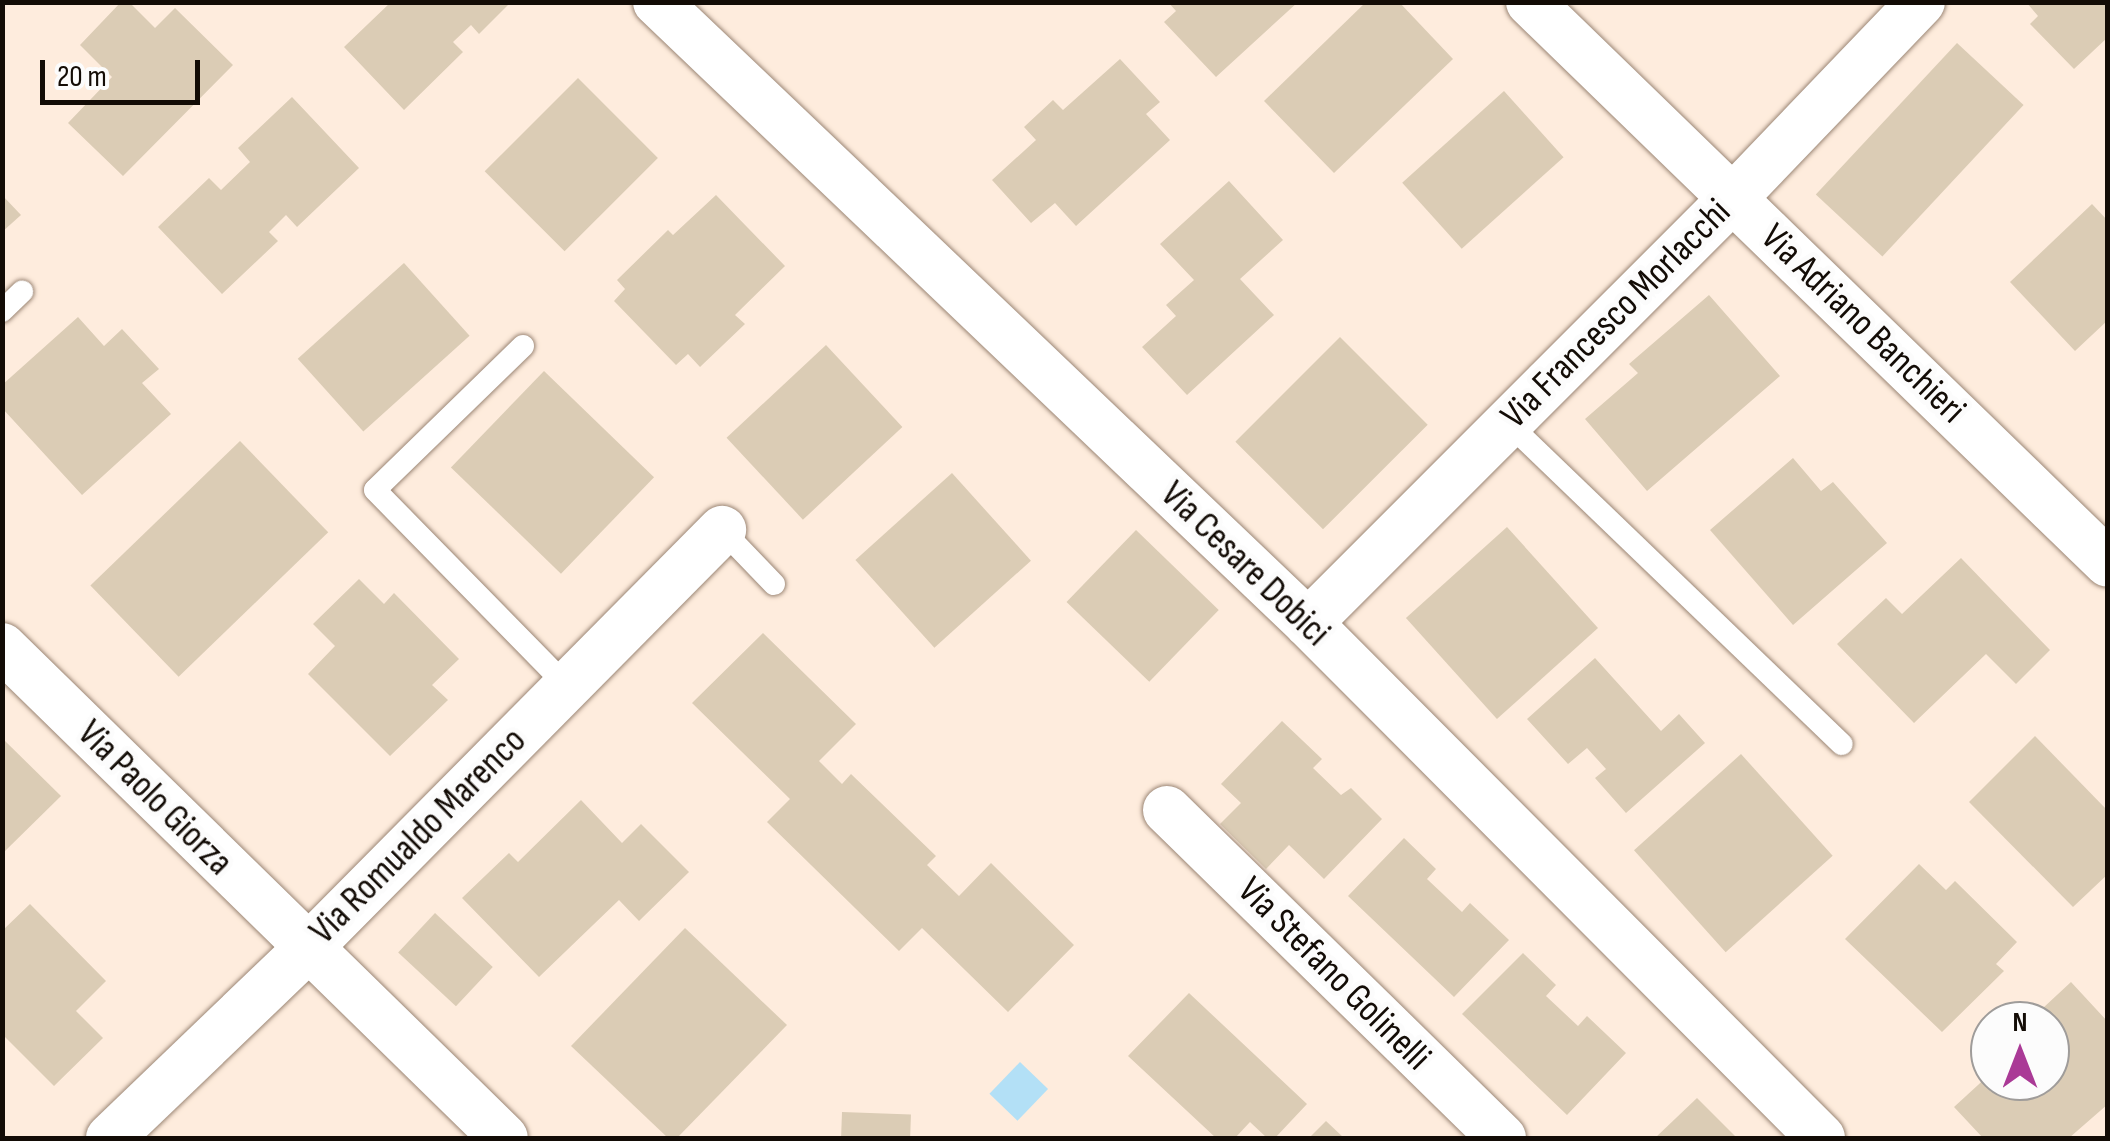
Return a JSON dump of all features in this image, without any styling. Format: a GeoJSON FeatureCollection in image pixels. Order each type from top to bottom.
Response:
{"type":"FeatureCollection","features":[{"type":"Feature","properties":{"kind":"street","name":"Via Cesare Dobici"},"geometry":{"type":"LineString","coordinates":[[657,2],[1308,623],[1820,1138]]}},
{"type":"Feature","properties":{"kind":"street","name":"Via Adriano Banchieri"},"geometry":{"type":"LineString","coordinates":[[1530,2],[2108,563]]}},
{"type":"Feature","properties":{"kind":"street","name":"Via Francesco Morlacchi"},"geometry":{"type":"LineString","coordinates":[[1308,623],[1734,197],[1921,2]]}},
{"type":"Feature","properties":{"kind":"street","name":"Via Romualdo Marenco"},"geometry":{"type":"LineString","coordinates":[[110,1138],[306,949],[722,530]]}},
{"type":"Feature","properties":{"kind":"street","name":"Via Paolo Giorza"},"geometry":{"type":"LineString","coordinates":[[2,646],[306,949],[504,1138]]}},
{"type":"Feature","properties":{"kind":"street","name":"Via Stefano Golinelli"},"geometry":{"type":"LineString","coordinates":[[1167,810],[1502,1138]]}},
{"type":"Feature","properties":{"kind":"lane"},"geometry":{"type":"LineString","coordinates":[[2,310],[22,292]]}},
{"type":"Feature","properties":{"kind":"lane"},"geometry":{"type":"LineString","coordinates":[[523,346],[375,490],[567,686]]}},
{"type":"Feature","properties":{"kind":"lane"},"geometry":{"type":"LineString","coordinates":[[1508,422],[1842,744]]}},
{"type":"Feature","properties":{"kind":"lane"},"geometry":{"type":"LineString","coordinates":[[722,530],[774,584]]}},
{"type":"Feature","properties":{"kind":"water"},"geometry":{"type":"Polygon","coordinates":[[[1020,1062],[1048,1089],[1017,1121],[989,1094],[1020,1062]]]}},
{"type":"Feature","properties":{"kind":"building"},"geometry":{"type":"Polygon","coordinates":[[[121,2],[129,2],[155,28],[175,8],[233,65],[123,176],[68,123],[112,77],[80,45],[121,2]]]}},
{"type":"Feature","properties":{"kind":"building"},"geometry":{"type":"Polygon","coordinates":[[[391,2],[511,2],[479,34],[471,25],[453,42],[463,52],[404,110],[344,47],[391,2]]]}},
{"type":"Feature","properties":{"kind":"building"},"geometry":{"type":"Polygon","coordinates":[[[1168,2],[1298,2],[1216,77],[1164,22],[1176,11],[1168,2]]]}},
{"type":"Feature","properties":{"kind":"building"},"geometry":{"type":"Polygon","coordinates":[[[1366,2],[1399,2],[1453,59],[1334,173],[1264,101],[1366,2]]]}},
{"type":"Feature","properties":{"kind":"building"},"geometry":{"type":"Polygon","coordinates":[[[2026,2],[2108,2],[2108,37],[2074,69],[2030,24],[2038,16],[2026,2]]]}},
{"type":"Feature","properties":{"kind":"building"},"geometry":{"type":"Polygon","coordinates":[[[1957,43],[2024,105],[1882,256],[1816,194],[1957,43]]]}},
{"type":"Feature","properties":{"kind":"building"},"geometry":{"type":"Polygon","coordinates":[[[1120,59],[1160,102],[1146,114],[1170,140],[1076,226],[1055,203],[1031,223],[992,180],[1036,140],[1024,127],[1053,100],[1063,110],[1120,59]]]}},
{"type":"Feature","properties":{"kind":"building"},"geometry":{"type":"Polygon","coordinates":[[[578,78],[658,158],[565,251],[485,171],[578,78]]]}},
{"type":"Feature","properties":{"kind":"building"},"geometry":{"type":"Polygon","coordinates":[[[1504,91],[1564,157],[1462,249],[1402,183],[1504,91]]]}},
{"type":"Feature","properties":{"kind":"building"},"geometry":{"type":"Polygon","coordinates":[[[292,97],[359,168],[297,227],[286,215],[269,232],[278,241],[222,294],[158,227],[209,178],[221,190],[250,162],[238,148],[292,97]]]}},
{"type":"Feature","properties":{"kind":"building"},"geometry":{"type":"Polygon","coordinates":[[[1229,181],[1283,240],[1240,279],[1274,315],[1187,395],[1142,347],[1176,316],[1166,305],[1194,280],[1160,244],[1229,181]]]}},
{"type":"Feature","properties":{"kind":"building"},"geometry":{"type":"Polygon","coordinates":[[[2,195],[21,215],[2,232],[2,195]]]}},
{"type":"Feature","properties":{"kind":"building"},"geometry":{"type":"Polygon","coordinates":[[[716,195],[785,266],[735,315],[745,324],[700,367],[688,354],[676,365],[614,301],[625,289],[617,280],[668,230],[673,235],[716,195]]]}},
{"type":"Feature","properties":{"kind":"building"},"geometry":{"type":"Polygon","coordinates":[[[2092,204],[2108,221],[2108,320],[2075,351],[2010,282],[2092,204]]]}},
{"type":"Feature","properties":{"kind":"building"},"geometry":{"type":"Polygon","coordinates":[[[404,263],[470,336],[363,432],[298,359],[404,263]]]}},
{"type":"Feature","properties":{"kind":"building"},"geometry":{"type":"Polygon","coordinates":[[[1709,295],[1780,376],[1647,491],[1585,419],[1638,373],[1629,364],[1709,295]]]}},
{"type":"Feature","properties":{"kind":"building"},"geometry":{"type":"Polygon","coordinates":[[[78,317],[104,346],[122,329],[159,369],[142,383],[171,414],[82,495],[2,408],[2,385],[78,317]]]}},
{"type":"Feature","properties":{"kind":"building"},"geometry":{"type":"Polygon","coordinates":[[[1340,337],[1428,425],[1323,529],[1235,442],[1340,337]]]}},
{"type":"Feature","properties":{"kind":"building"},"geometry":{"type":"Polygon","coordinates":[[[826,345],[902,427],[803,520],[727,438],[826,345]]]}},
{"type":"Feature","properties":{"kind":"building"},"geometry":{"type":"Polygon","coordinates":[[[544,371],[654,477],[561,574],[451,467],[544,371]]]}},
{"type":"Feature","properties":{"kind":"building"},"geometry":{"type":"Polygon","coordinates":[[[240,441],[328,532],[179,677],[90,585],[240,441]]]}},
{"type":"Feature","properties":{"kind":"building"},"geometry":{"type":"Polygon","coordinates":[[[1793,458],[1821,491],[1833,482],[1887,543],[1793,625],[1710,530],[1793,458]]]}},
{"type":"Feature","properties":{"kind":"building"},"geometry":{"type":"Polygon","coordinates":[[[952,473],[1031,561],[934,648],[855,560],[952,473]]]}},
{"type":"Feature","properties":{"kind":"building"},"geometry":{"type":"Polygon","coordinates":[[[1507,527],[1598,628],[1497,719],[1406,618],[1507,527]]]}},
{"type":"Feature","properties":{"kind":"building"},"geometry":{"type":"Polygon","coordinates":[[[1136,530],[1219,610],[1149,682],[1067,602],[1136,530]]]}},
{"type":"Feature","properties":{"kind":"building"},"geometry":{"type":"Polygon","coordinates":[[[1961,558],[2050,650],[2016,684],[1986,654],[1914,723],[1837,644],[1886,598],[1902,614],[1961,558]]]}},
{"type":"Feature","properties":{"kind":"building"},"geometry":{"type":"Polygon","coordinates":[[[359,579],[384,604],[394,593],[459,659],[432,685],[448,700],[390,756],[308,674],[335,646],[313,624],[359,579]]]}},
{"type":"Feature","properties":{"kind":"building"},"geometry":{"type":"Polygon","coordinates":[[[763,633],[856,724],[819,761],[842,784],[851,774],[936,856],[927,865],[959,896],[991,863],[1074,945],[1008,1012],[922,928],[899,951],[767,822],[790,799],[692,703],[763,633]]]}},
{"type":"Feature","properties":{"kind":"building"},"geometry":{"type":"Polygon","coordinates":[[[1595,658],[1661,731],[1679,714],[1705,743],[1626,813],[1595,778],[1606,769],[1587,748],[1568,764],[1527,719],[1595,658]]]}},
{"type":"Feature","properties":{"kind":"building"},"geometry":{"type":"Polygon","coordinates":[[[1282,721],[1322,759],[1313,768],[1341,795],[1351,788],[1382,819],[1324,879],[1289,845],[1266,869],[1220,824],[1241,803],[1221,784],[1282,721]]]}},
{"type":"Feature","properties":{"kind":"building"},"geometry":{"type":"Polygon","coordinates":[[[2035,736],[2108,811],[2108,874],[2073,907],[1969,802],[2035,736]]]}},
{"type":"Feature","properties":{"kind":"building"},"geometry":{"type":"Polygon","coordinates":[[[2,738],[61,796],[2,854],[2,738]]]}},
{"type":"Feature","properties":{"kind":"building"},"geometry":{"type":"Polygon","coordinates":[[[1741,754],[1833,856],[1726,952],[1634,850],[1741,754]]]}},
{"type":"Feature","properties":{"kind":"building"},"geometry":{"type":"Polygon","coordinates":[[[581,800],[622,843],[641,824],[689,872],[639,921],[619,900],[539,977],[462,898],[509,853],[518,862],[581,800]]]}},
{"type":"Feature","properties":{"kind":"building"},"geometry":{"type":"Polygon","coordinates":[[[1404,838],[1436,869],[1427,879],[1462,912],[1470,903],[1509,940],[1454,997],[1348,896],[1404,838]]]}},
{"type":"Feature","properties":{"kind":"building"},"geometry":{"type":"Polygon","coordinates":[[[1919,864],[1946,890],[1955,881],[2017,942],[1996,964],[2004,971],[1942,1032],[1845,939],[1919,864]]]}},
{"type":"Feature","properties":{"kind":"building"},"geometry":{"type":"Polygon","coordinates":[[[30,904],[106,981],[76,1011],[103,1038],[54,1086],[2,1034],[2,931],[30,904]]]}},
{"type":"Feature","properties":{"kind":"building"},"geometry":{"type":"Polygon","coordinates":[[[435,913],[493,967],[456,1006],[398,952],[435,913]]]}},
{"type":"Feature","properties":{"kind":"building"},"geometry":{"type":"Polygon","coordinates":[[[685,928],[787,1025],[677,1138],[668,1138],[571,1046],[685,928]]]}},
{"type":"Feature","properties":{"kind":"building"},"geometry":{"type":"Polygon","coordinates":[[[1523,953],[1556,985],[1546,996],[1578,1026],[1587,1016],[1626,1053],[1567,1115],[1462,1014],[1523,953]]]}},
{"type":"Feature","properties":{"kind":"building"},"geometry":{"type":"Polygon","coordinates":[[[2071,982],[2108,1022],[2108,1104],[2069,1138],[1983,1138],[1954,1107],[1970,1092],[1970,1101],[2070,1101],[2070,1001],[2051,1001],[2071,982]]]}},
{"type":"Feature","properties":{"kind":"building"},"geometry":{"type":"Polygon","coordinates":[[[1189,993],[1307,1104],[1275,1138],[1267,1138],[1250,1122],[1235,1138],[1216,1138],[1128,1056],[1189,993]]]}},
{"type":"Feature","properties":{"kind":"building"},"geometry":{"type":"Polygon","coordinates":[[[1697,1098],[1737,1138],[1655,1138],[1697,1098]]]}},
{"type":"Feature","properties":{"kind":"building"},"geometry":{"type":"Polygon","coordinates":[[[842,1112],[911,1114],[910,1138],[841,1138],[842,1112]]]}},
{"type":"Feature","properties":{"kind":"building"},"geometry":{"type":"Polygon","coordinates":[[[1326,1121],[1344,1138],[1309,1138],[1326,1121]]]}}]}
